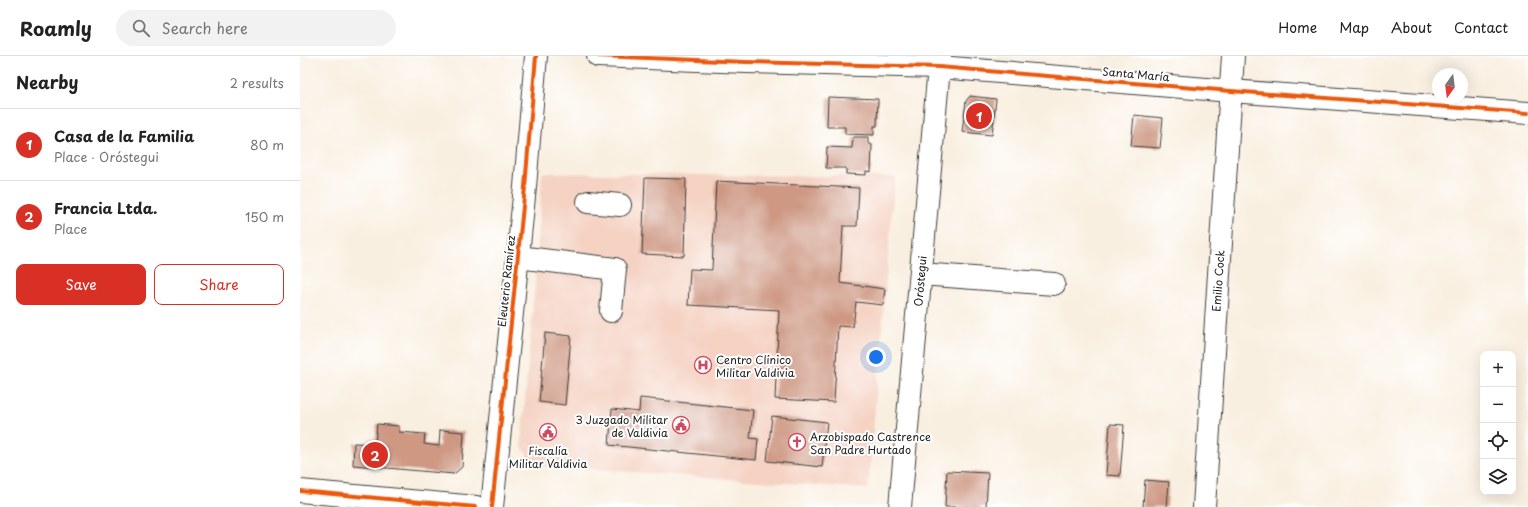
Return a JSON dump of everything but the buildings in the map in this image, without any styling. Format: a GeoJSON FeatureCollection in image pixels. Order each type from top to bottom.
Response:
{"type":"FeatureCollection","features":[{"type":"Feature","properties":{"kind":"street","name":"Eleuterio Ramírez"},"geometry":{"type":"LineString","coordinates":[[492,507],[518,257],[536,56]]}},
{"type":"Feature","properties":{"kind":"street","name":"Santa María"},"geometry":{"type":"LineString","coordinates":[[598,56],[939,62],[1231,91],[1528,113]]}},
{"type":"Feature","properties":{"kind":"street","name":"Emilio Cock"},"geometry":{"type":"LineString","coordinates":[[1204,507],[1233,56]]}},
{"type":"Feature","properties":{"kind":"street","name":"Oróstegui"},"geometry":{"type":"LineString","coordinates":[[900,507],[939,62]]}},
{"type":"Feature","properties":{"kind":"street"},"geometry":{"type":"LineString","coordinates":[[588,202],[620,205]]}},
{"type":"Feature","properties":{"kind":"street"},"geometry":{"type":"LineString","coordinates":[[518,257],[615,269],[611,312]]}},
{"type":"Feature","properties":{"kind":"street"},"geometry":{"type":"LineString","coordinates":[[921,274],[1054,284]]}},
{"type":"Feature","properties":{"kind":"street"},"geometry":{"type":"LineString","coordinates":[[300,491],[476,507]]}},
{"type":"Feature","properties":{"kind":"shaded area","name":"Centro Clínico Militar Valdivia"},"geometry":{"type":"Polygon","coordinates":[[[542,173],[895,177],[868,489],[534,465],[521,446],[537,259],[542,173]]]}},
{"type":"Feature","properties":{"kind":"cycle path"},"geometry":{"type":"LineString","coordinates":[[492,507],[525,187],[536,56]]}},
{"type":"Feature","properties":{"kind":"cycle path"},"geometry":{"type":"LineString","coordinates":[[598,56],[746,62],[939,67],[1528,113]]}},
{"type":"Feature","properties":{"kind":"cycle path"},"geometry":{"type":"LineString","coordinates":[[300,491],[476,507]]}},
{"type":"Feature","properties":{"kind":"place","name":"Casa de la Familia"},"geometry":{"type":"Point","coordinates":[979,116]}},
{"type":"Feature","properties":{"kind":"place","name":"Centro Clínico Militar Valdivia"},"geometry":{"type":"Point","coordinates":[703,365]}},
{"type":"Feature","properties":{"kind":"place","name":"3 Juzgado Militar de Valdivia"},"geometry":{"type":"Point","coordinates":[681,425]}},
{"type":"Feature","properties":{"kind":"place","name":"Fiscalía Militar Valdivia"},"geometry":{"type":"Point","coordinates":[548,432]}},
{"type":"Feature","properties":{"kind":"place","name":"Arzobispado Castrence San Padre Hurtado"},"geometry":{"type":"Point","coordinates":[797,442]}},
{"type":"Feature","properties":{"kind":"place","name":"Francia Ltda."},"geometry":{"type":"Point","coordinates":[375,455]}}]}
